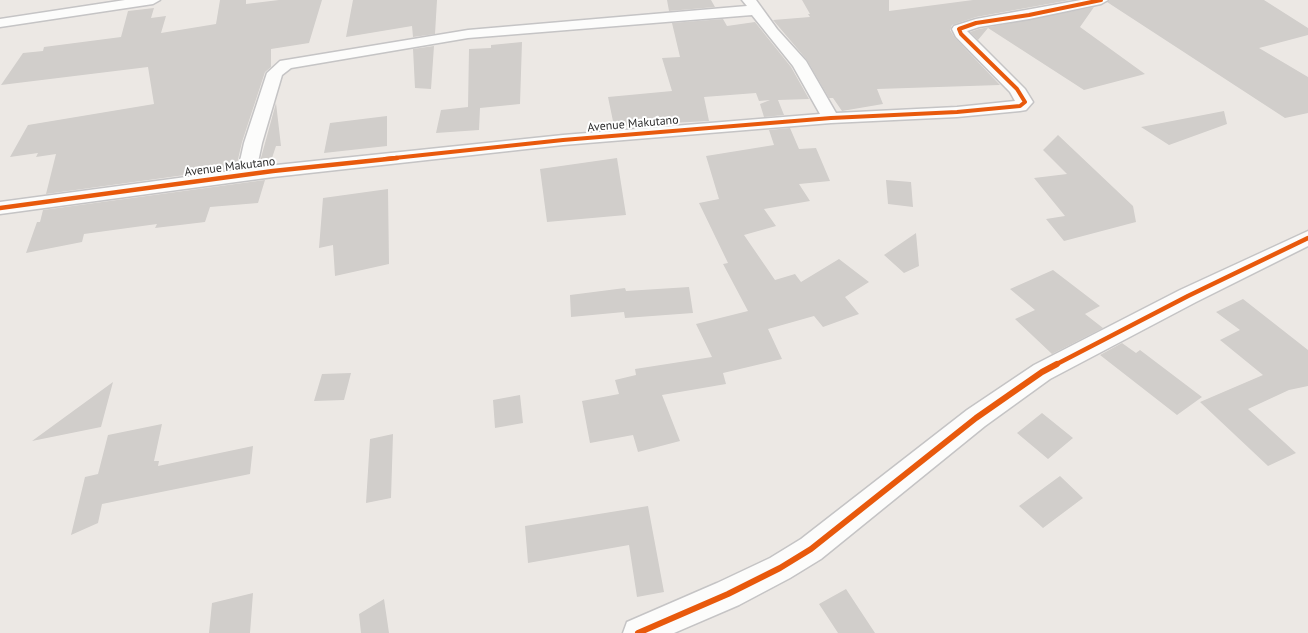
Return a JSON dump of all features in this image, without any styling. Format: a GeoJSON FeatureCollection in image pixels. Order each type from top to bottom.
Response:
{"type":"FeatureCollection","features":[{"type":"Feature","properties":{"kind":"street"},"geometry":{"type":"LineString","coordinates":[[0,23],[153,0]]}},
{"type":"Feature","properties":{"kind":"street","name":"Avenue Makutano"},"geometry":{"type":"LineString","coordinates":[[0,208],[246,175],[563,140],[831,118],[957,112],[1024,104],[1025,100],[1017,89],[961,34],[959,29],[976,23],[1030,15],[1101,0]]}},
{"type":"Feature","properties":{"kind":"street"},"geometry":{"type":"LineString","coordinates":[[246,175],[253,143],[275,73],[286,64],[468,34],[752,5],[800,64],[831,118]]}},
{"type":"Feature","properties":{"kind":"street"},"geometry":{"type":"LineString","coordinates":[[638,633],[728,594],[780,568],[812,548],[976,418],[1042,372],[1188,296],[1308,238]]}},
{"type":"Feature","properties":{"kind":"building"},"geometry":{"type":"Polygon","coordinates":[[[220,0],[246,0],[246,4],[279,0],[322,0],[309,43],[271,49],[271,67],[265,72],[242,142],[236,168],[46,194],[56,154],[36,157],[38,153],[10,157],[28,125],[154,104],[148,67],[1,85],[23,53],[43,51],[44,47],[121,37],[128,11],[154,8],[151,18],[166,16],[161,33],[216,24],[220,0]]]}},
{"type":"Feature","properties":{"kind":"building"},"geometry":{"type":"Polygon","coordinates":[[[353,0],[437,0],[435,34],[413,37],[412,26],[346,37],[353,0]]]}},
{"type":"Feature","properties":{"kind":"building"},"geometry":{"type":"Polygon","coordinates":[[[667,0],[711,0],[715,7],[669,11],[667,0]]]}},
{"type":"Feature","properties":{"kind":"building"},"geometry":{"type":"Polygon","coordinates":[[[802,0],[889,0],[889,11],[973,0],[1070,0],[976,17],[952,25],[950,30],[955,38],[1000,85],[877,89],[883,104],[842,111],[833,98],[829,98],[807,60],[773,20],[810,17],[802,0]]]}},
{"type":"Feature","properties":{"kind":"building"},"geometry":{"type":"Polygon","coordinates":[[[1110,0],[1264,0],[1308,28],[1308,35],[1259,48],[1308,77],[1308,113],[1285,118],[1107,2],[1110,0]]]}},
{"type":"Feature","properties":{"kind":"building"},"geometry":{"type":"Polygon","coordinates":[[[1094,7],[1080,27],[1145,74],[1084,90],[988,28],[978,40],[970,32],[979,29],[1094,7]]]}},
{"type":"Feature","properties":{"kind":"building"},"geometry":{"type":"Polygon","coordinates":[[[723,19],[727,26],[755,22],[791,67],[809,99],[778,100],[784,115],[764,117],[760,104],[770,100],[759,101],[756,93],[704,97],[709,121],[614,126],[608,97],[672,91],[662,58],[680,57],[672,23],[723,19]]]}},
{"type":"Feature","properties":{"kind":"building"},"geometry":{"type":"Polygon","coordinates":[[[522,42],[520,104],[480,108],[479,130],[436,133],[441,110],[468,107],[469,49],[491,48],[491,45],[522,42]]]}},
{"type":"Feature","properties":{"kind":"building"},"geometry":{"type":"Polygon","coordinates":[[[434,46],[431,89],[415,88],[413,49],[434,46]]]}},
{"type":"Feature","properties":{"kind":"building"},"geometry":{"type":"Polygon","coordinates":[[[276,103],[281,146],[276,146],[270,164],[259,165],[276,103]]]}},
{"type":"Feature","properties":{"kind":"building"},"geometry":{"type":"Polygon","coordinates":[[[1224,111],[1227,124],[1169,145],[1141,127],[1224,111]]]}},
{"type":"Feature","properties":{"kind":"building"},"geometry":{"type":"Polygon","coordinates":[[[387,116],[387,146],[324,153],[330,123],[387,116]]]}},
{"type":"Feature","properties":{"kind":"building"},"geometry":{"type":"Polygon","coordinates":[[[790,128],[799,149],[816,148],[830,181],[799,184],[810,201],[764,209],[776,226],[744,235],[775,280],[795,274],[801,282],[839,259],[869,282],[845,297],[859,314],[823,327],[814,316],[768,329],[782,359],[723,373],[726,384],[662,395],[680,441],[638,452],[633,435],[590,443],[582,401],[619,394],[615,380],[636,375],[635,369],[712,357],[696,324],[748,311],[723,264],[728,263],[699,203],[719,199],[706,156],[774,145],[769,130],[790,128]]]}},
{"type":"Feature","properties":{"kind":"building"},"geometry":{"type":"Polygon","coordinates":[[[1058,135],[1133,206],[1136,222],[1064,241],[1046,219],[1065,216],[1034,178],[1067,174],[1043,150],[1058,135]]]}},
{"type":"Feature","properties":{"kind":"building"},"geometry":{"type":"Polygon","coordinates":[[[617,158],[626,215],[547,222],[540,169],[617,158]]]}},
{"type":"Feature","properties":{"kind":"building"},"geometry":{"type":"Polygon","coordinates":[[[265,180],[258,203],[210,207],[205,222],[155,228],[157,224],[84,234],[82,242],[26,253],[37,222],[40,222],[43,210],[265,180]]]}},
{"type":"Feature","properties":{"kind":"building"},"geometry":{"type":"Polygon","coordinates":[[[886,180],[911,182],[913,207],[888,204],[886,180]]]}},
{"type":"Feature","properties":{"kind":"building"},"geometry":{"type":"Polygon","coordinates":[[[388,189],[389,264],[335,276],[333,245],[319,248],[323,198],[388,189]]]}},
{"type":"Feature","properties":{"kind":"building"},"geometry":{"type":"Polygon","coordinates":[[[916,233],[919,266],[904,273],[884,255],[916,233]]]}},
{"type":"Feature","properties":{"kind":"building"},"geometry":{"type":"Polygon","coordinates":[[[1053,270],[1100,306],[1085,314],[1103,328],[1052,354],[1015,319],[1035,310],[1010,289],[1053,270]]]}},
{"type":"Feature","properties":{"kind":"building"},"geometry":{"type":"Polygon","coordinates":[[[689,287],[693,313],[625,318],[624,312],[571,317],[570,295],[625,288],[626,291],[689,287]]]}},
{"type":"Feature","properties":{"kind":"building"},"geometry":{"type":"Polygon","coordinates":[[[1243,299],[1308,350],[1308,386],[1289,390],[1248,409],[1296,453],[1268,466],[1200,402],[1263,375],[1220,340],[1240,330],[1216,312],[1243,299]]]}},
{"type":"Feature","properties":{"kind":"building"},"geometry":{"type":"Polygon","coordinates":[[[1122,343],[1136,353],[1140,350],[1202,397],[1177,415],[1100,355],[1122,343]]]}},
{"type":"Feature","properties":{"kind":"building"},"geometry":{"type":"Polygon","coordinates":[[[351,373],[344,400],[314,401],[322,374],[351,373]]]}},
{"type":"Feature","properties":{"kind":"building"},"geometry":{"type":"Polygon","coordinates":[[[113,382],[101,427],[32,441],[113,382]]]}},
{"type":"Feature","properties":{"kind":"building"},"geometry":{"type":"Polygon","coordinates":[[[520,395],[523,423],[495,428],[493,400],[520,395]]]}},
{"type":"Feature","properties":{"kind":"building"},"geometry":{"type":"Polygon","coordinates":[[[1042,413],[1073,438],[1048,459],[1017,433],[1042,413]]]}},
{"type":"Feature","properties":{"kind":"building"},"geometry":{"type":"Polygon","coordinates":[[[162,424],[154,461],[159,461],[158,466],[253,446],[250,474],[102,504],[98,523],[71,535],[85,477],[98,474],[108,435],[162,424]]]}},
{"type":"Feature","properties":{"kind":"building"},"geometry":{"type":"Polygon","coordinates":[[[393,434],[391,498],[366,503],[370,439],[393,434]]]}},
{"type":"Feature","properties":{"kind":"building"},"geometry":{"type":"Polygon","coordinates":[[[1060,476],[1083,498],[1043,528],[1019,506],[1060,476]]]}},
{"type":"Feature","properties":{"kind":"building"},"geometry":{"type":"Polygon","coordinates":[[[648,506],[664,592],[637,597],[629,545],[528,563],[525,526],[648,506]]]}},
{"type":"Feature","properties":{"kind":"building"},"geometry":{"type":"Polygon","coordinates":[[[846,589],[875,633],[838,633],[819,604],[846,589]]]}},
{"type":"Feature","properties":{"kind":"building"},"geometry":{"type":"Polygon","coordinates":[[[253,593],[250,633],[209,633],[212,603],[253,593]]]}},
{"type":"Feature","properties":{"kind":"building"},"geometry":{"type":"Polygon","coordinates":[[[384,599],[389,633],[361,633],[359,614],[384,599]]]}},
{"type":"Feature","properties":{"kind":"cycle path"},"geometry":{"type":"LineString","coordinates":[[0,208],[273,171],[563,140],[831,118],[957,112],[1020,106],[1025,102],[1017,89],[961,34],[959,29],[976,23],[1029,15],[1101,0]]}},
{"type":"Feature","properties":{"kind":"cycle path"},"geometry":{"type":"LineString","coordinates":[[638,633],[728,594],[780,568],[811,549],[976,418],[1042,372],[1188,296],[1308,238]]}}]}
